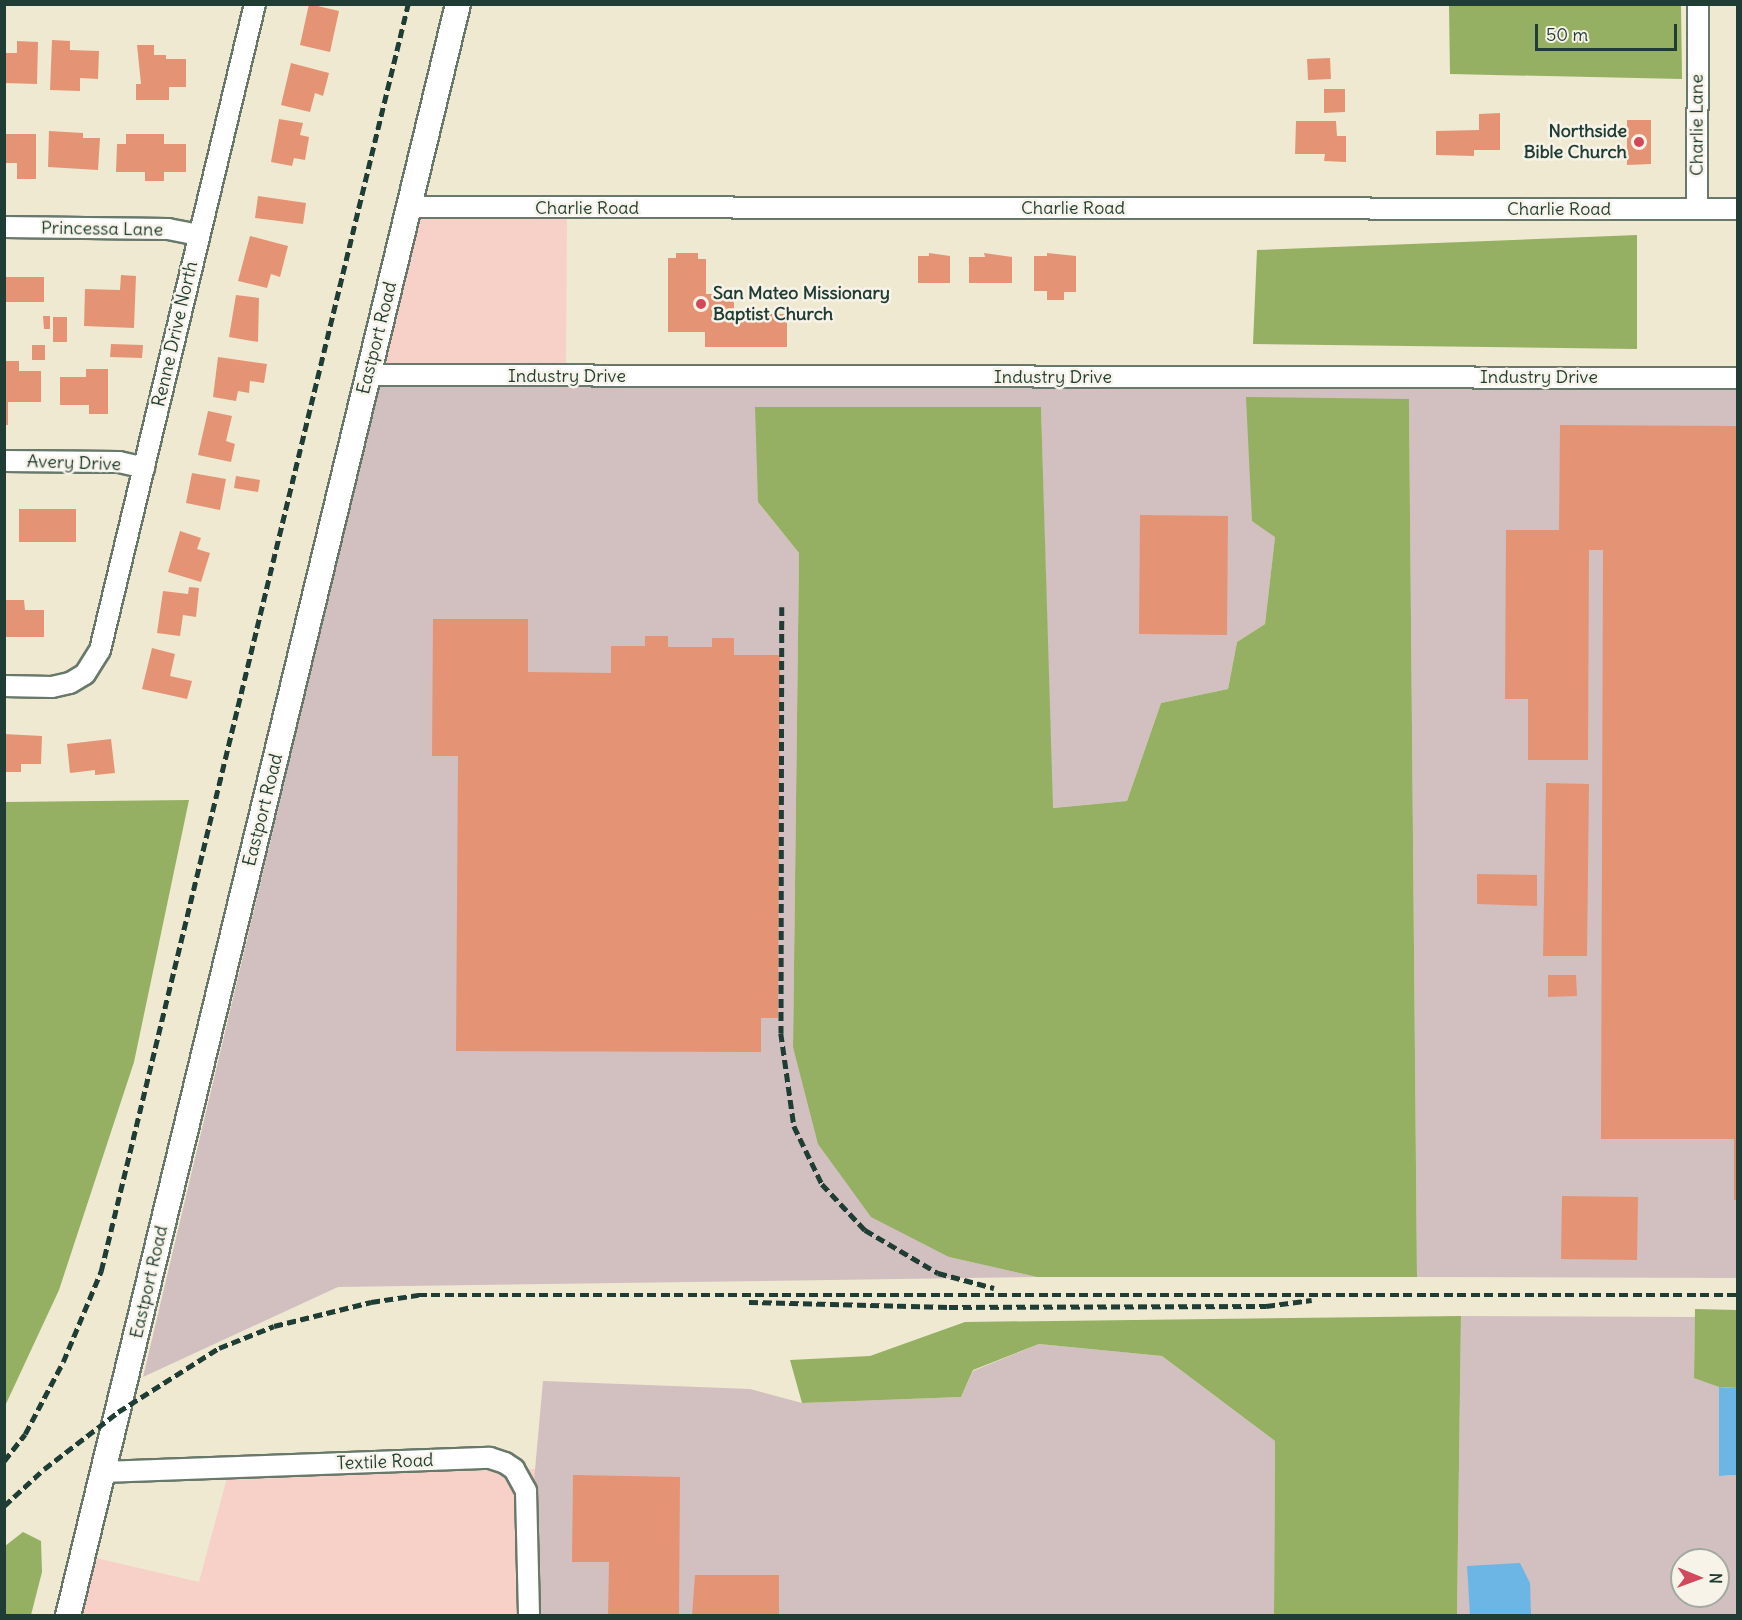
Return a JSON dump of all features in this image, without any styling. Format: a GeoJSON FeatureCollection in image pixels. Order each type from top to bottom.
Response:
{"type":"FeatureCollection","features":[{"type":"Feature","properties":{"kind":"street","name":"Renne Drive North"},"geometry":{"type":"LineString","coordinates":[[4,686],[52,687],[70,683],[94,663],[144,468],[255,4]]}},
{"type":"Feature","properties":{"kind":"street","name":"Eastport Road"},"geometry":{"type":"LineString","coordinates":[[68,1616],[458,4]]}},
{"type":"Feature","properties":{"kind":"street","name":"Charlie Lane"},"geometry":{"type":"LineString","coordinates":[[1696,209],[1698,4]]}},
{"type":"Feature","properties":{"kind":"street","name":"Charlie Road"},"geometry":{"type":"LineString","coordinates":[[409,207],[1737,209]]}},
{"type":"Feature","properties":{"kind":"street","name":"Princessa Lane"},"geometry":{"type":"LineString","coordinates":[[4,227],[168,229],[199,235]]}},
{"type":"Feature","properties":{"kind":"street","name":"Industry Drive"},"geometry":{"type":"LineString","coordinates":[[368,375],[1737,378]]}},
{"type":"Feature","properties":{"kind":"street","name":"Avery Drive"},"geometry":{"type":"LineString","coordinates":[[4,461],[118,462],[144,468]]}},
{"type":"Feature","properties":{"kind":"street","name":"Textile Road"},"geometry":{"type":"LineString","coordinates":[[103,1472],[490,1458],[505,1463],[514,1469],[526,1491],[529,1616]]}},
{"type":"Feature","properties":{"kind":"shaded area"},"geometry":{"type":"Polygon","coordinates":[[[567,214],[566,368],[383,367],[417,215],[567,214]]]}},
{"type":"Feature","properties":{"kind":"shaded area"},"geometry":{"type":"Polygon","coordinates":[[[383,367],[1737,368],[1737,1278],[1417,1277],[1409,399],[1275,537],[1265,624],[1237,642],[1228,689],[1161,703],[1127,801],[1052,808],[1041,407],[758,502],[799,553],[793,1047],[949,1257],[1037,1277],[338,1287],[143,1377],[383,367]]]}},
{"type":"Feature","properties":{"kind":"shaded area"},"geometry":{"type":"Polygon","coordinates":[[[1461,1316],[1695,1317],[1694,1377],[1719,1387],[1719,1476],[1737,1475],[1737,1615],[1457,1616],[1461,1316]]]}},
{"type":"Feature","properties":{"kind":"shaded area"},"geometry":{"type":"Polygon","coordinates":[[[1039,1344],[1162,1356],[1275,1441],[1274,1615],[538,1616],[534,1481],[543,1381],[750,1389],[802,1403],[961,1397],[973,1371],[1039,1344]]]}},
{"type":"Feature","properties":{"kind":"shaded area"},"geometry":{"type":"Polygon","coordinates":[[[535,1469],[538,1615],[81,1616],[96,1558],[199,1582],[227,1478],[535,1469]]]}},
{"type":"Feature","properties":{"kind":"green space"},"geometry":{"type":"Polygon","coordinates":[[[1449,5],[1681,5],[1682,79],[1450,74],[1449,5]]]}},
{"type":"Feature","properties":{"kind":"green space"},"geometry":{"type":"Polygon","coordinates":[[[1637,235],[1637,349],[1253,344],[1257,250],[1637,235]]]}},
{"type":"Feature","properties":{"kind":"green space"},"geometry":{"type":"Polygon","coordinates":[[[1246,397],[1409,399],[1417,1277],[1037,1277],[949,1257],[871,1217],[818,1144],[793,1047],[799,553],[758,502],[755,407],[1041,407],[1053,808],[1127,801],[1161,703],[1228,689],[1237,642],[1265,624],[1275,537],[1252,521],[1246,397]]]}},
{"type":"Feature","properties":{"kind":"green space"},"geometry":{"type":"Polygon","coordinates":[[[189,800],[134,1062],[59,1290],[5,1406],[5,802],[189,800]]]}},
{"type":"Feature","properties":{"kind":"green space"},"geometry":{"type":"Polygon","coordinates":[[[1695,1309],[1737,1310],[1737,1388],[1719,1387],[1694,1378],[1695,1309]]]}},
{"type":"Feature","properties":{"kind":"green space"},"geometry":{"type":"Polygon","coordinates":[[[1461,1316],[1457,1615],[1274,1615],[1275,1441],[1162,1356],[1039,1344],[973,1370],[961,1397],[802,1403],[790,1360],[870,1356],[965,1322],[1461,1316]]]}},
{"type":"Feature","properties":{"kind":"green space"},"geometry":{"type":"Polygon","coordinates":[[[23,1532],[41,1541],[42,1572],[31,1615],[5,1615],[5,1546],[23,1532]]]}},
{"type":"Feature","properties":{"kind":"water"},"geometry":{"type":"Polygon","coordinates":[[[1719,1387],[1737,1388],[1737,1475],[1719,1476],[1719,1387]]]}},
{"type":"Feature","properties":{"kind":"water"},"geometry":{"type":"Polygon","coordinates":[[[1520,1563],[1530,1583],[1531,1615],[1470,1615],[1467,1566],[1520,1563]]]}},
{"type":"Feature","properties":{"kind":"building"},"geometry":{"type":"Polygon","coordinates":[[[309,4],[339,11],[330,52],[300,45],[309,4]]]}},
{"type":"Feature","properties":{"kind":"building"},"geometry":{"type":"Polygon","coordinates":[[[52,40],[70,41],[70,50],[99,51],[98,79],[80,78],[80,91],[50,90],[52,40]]]}},
{"type":"Feature","properties":{"kind":"building"},"geometry":{"type":"Polygon","coordinates":[[[17,41],[38,42],[37,84],[4,83],[4,53],[17,53],[17,41]]]}},
{"type":"Feature","properties":{"kind":"building"},"geometry":{"type":"Polygon","coordinates":[[[137,45],[154,45],[154,55],[166,55],[166,59],[186,59],[186,87],[169,87],[169,100],[136,100],[136,84],[141,84],[137,45]]]}},
{"type":"Feature","properties":{"kind":"building"},"geometry":{"type":"Polygon","coordinates":[[[1330,58],[1331,79],[1308,80],[1307,59],[1330,58]]]}},
{"type":"Feature","properties":{"kind":"building"},"geometry":{"type":"Polygon","coordinates":[[[291,63],[329,73],[323,96],[315,93],[310,112],[281,105],[291,63]]]}},
{"type":"Feature","properties":{"kind":"building"},"geometry":{"type":"Polygon","coordinates":[[[1324,89],[1345,89],[1345,112],[1324,113],[1324,89]]]}},
{"type":"Feature","properties":{"kind":"building"},"geometry":{"type":"Polygon","coordinates":[[[1500,113],[1500,150],[1474,150],[1474,156],[1436,155],[1436,131],[1479,130],[1479,114],[1500,113]]]}},
{"type":"Feature","properties":{"kind":"building"},"geometry":{"type":"Polygon","coordinates":[[[279,119],[303,123],[300,135],[309,137],[305,160],[294,158],[292,166],[271,162],[279,119]]]}},
{"type":"Feature","properties":{"kind":"building","name":"Northside Bible Church"},"geometry":{"type":"Polygon","coordinates":[[[1627,120],[1651,120],[1651,164],[1627,165],[1627,120]]]}},
{"type":"Feature","properties":{"kind":"building"},"geometry":{"type":"Polygon","coordinates":[[[1296,121],[1336,121],[1337,136],[1346,136],[1346,162],[1324,161],[1325,154],[1295,154],[1296,121]]]}},
{"type":"Feature","properties":{"kind":"building"},"geometry":{"type":"Polygon","coordinates":[[[49,131],[83,133],[83,138],[100,138],[98,170],[48,167],[49,131]]]}},
{"type":"Feature","properties":{"kind":"building"},"geometry":{"type":"Polygon","coordinates":[[[4,134],[36,134],[36,179],[17,179],[17,163],[4,163],[4,134]]]}},
{"type":"Feature","properties":{"kind":"building"},"geometry":{"type":"Polygon","coordinates":[[[126,134],[164,134],[164,144],[186,144],[186,172],[164,172],[164,181],[145,181],[145,172],[116,172],[117,144],[126,144],[126,134]]]}},
{"type":"Feature","properties":{"kind":"building"},"geometry":{"type":"Polygon","coordinates":[[[258,196],[306,203],[303,224],[255,218],[258,196]]]}},
{"type":"Feature","properties":{"kind":"building"},"geometry":{"type":"Polygon","coordinates":[[[250,236],[288,246],[280,277],[271,274],[267,288],[238,281],[250,236]]]}},
{"type":"Feature","properties":{"kind":"building","name":"San Mateo Missionary Baptist Church"},"geometry":{"type":"Polygon","coordinates":[[[676,253],[698,253],[698,259],[706,259],[706,294],[734,294],[734,314],[787,314],[787,347],[705,347],[705,332],[668,332],[668,258],[676,258],[676,253]]]}},
{"type":"Feature","properties":{"kind":"building"},"geometry":{"type":"Polygon","coordinates":[[[929,253],[950,256],[950,283],[918,283],[918,256],[929,256],[929,253]]]}},
{"type":"Feature","properties":{"kind":"building"},"geometry":{"type":"Polygon","coordinates":[[[984,253],[1012,257],[1012,283],[969,283],[969,257],[985,257],[984,253]]]}},
{"type":"Feature","properties":{"kind":"building"},"geometry":{"type":"Polygon","coordinates":[[[1047,253],[1076,256],[1076,292],[1064,292],[1064,300],[1047,300],[1047,291],[1034,291],[1034,256],[1047,256],[1047,253]]]}},
{"type":"Feature","properties":{"kind":"building"},"geometry":{"type":"Polygon","coordinates":[[[121,275],[136,276],[134,328],[84,326],[85,289],[120,290],[121,275]]]}},
{"type":"Feature","properties":{"kind":"building"},"geometry":{"type":"Polygon","coordinates":[[[4,277],[44,277],[44,302],[4,302],[4,277]]]}},
{"type":"Feature","properties":{"kind":"building"},"geometry":{"type":"Polygon","coordinates":[[[236,295],[259,298],[258,342],[229,337],[236,295]]]}},
{"type":"Feature","properties":{"kind":"building"},"geometry":{"type":"Polygon","coordinates":[[[43,316],[50,316],[50,329],[44,329],[43,316]]]}},
{"type":"Feature","properties":{"kind":"building"},"geometry":{"type":"Polygon","coordinates":[[[53,317],[67,317],[67,342],[53,342],[53,317]]]}},
{"type":"Feature","properties":{"kind":"building"},"geometry":{"type":"Polygon","coordinates":[[[111,344],[143,345],[142,358],[110,357],[111,344]]]}},
{"type":"Feature","properties":{"kind":"building"},"geometry":{"type":"Polygon","coordinates":[[[32,345],[45,345],[45,360],[32,360],[32,345]]]}},
{"type":"Feature","properties":{"kind":"building"},"geometry":{"type":"Polygon","coordinates":[[[218,357],[267,364],[264,383],[250,381],[249,393],[238,391],[236,401],[213,397],[218,357]]]}},
{"type":"Feature","properties":{"kind":"building"},"geometry":{"type":"Polygon","coordinates":[[[4,361],[19,361],[19,371],[41,371],[41,402],[8,402],[8,425],[4,425],[4,361]]]}},
{"type":"Feature","properties":{"kind":"building"},"geometry":{"type":"Polygon","coordinates":[[[86,369],[108,369],[108,414],[89,414],[89,405],[60,405],[60,377],[86,377],[86,369]]]}},
{"type":"Feature","properties":{"kind":"building"},"geometry":{"type":"Polygon","coordinates":[[[208,411],[232,416],[226,441],[235,444],[231,462],[198,455],[208,411]]]}},
{"type":"Feature","properties":{"kind":"building"},"geometry":{"type":"Polygon","coordinates":[[[1560,425],[1738,426],[1738,1200],[1734,1200],[1734,1139],[1601,1139],[1603,550],[1589,550],[1588,760],[1528,760],[1528,699],[1505,699],[1506,530],[1559,530],[1560,425]]]}},
{"type":"Feature","properties":{"kind":"building"},"geometry":{"type":"Polygon","coordinates":[[[192,473],[226,479],[220,510],[186,503],[192,473]]]}},
{"type":"Feature","properties":{"kind":"building"},"geometry":{"type":"Polygon","coordinates":[[[236,476],[260,480],[258,492],[234,488],[236,476]]]}},
{"type":"Feature","properties":{"kind":"building"},"geometry":{"type":"Polygon","coordinates":[[[19,509],[76,509],[76,542],[19,542],[19,509]]]}},
{"type":"Feature","properties":{"kind":"building"},"geometry":{"type":"Polygon","coordinates":[[[1140,515],[1228,516],[1227,635],[1139,634],[1140,515]]]}},
{"type":"Feature","properties":{"kind":"building"},"geometry":{"type":"Polygon","coordinates":[[[180,531],[201,538],[197,549],[210,553],[201,582],[168,572],[180,531]]]}},
{"type":"Feature","properties":{"kind":"building"},"geometry":{"type":"Polygon","coordinates":[[[189,587],[199,588],[196,617],[183,615],[180,636],[157,633],[163,591],[188,594],[189,587]]]}},
{"type":"Feature","properties":{"kind":"building"},"geometry":{"type":"Polygon","coordinates":[[[4,600],[24,600],[25,610],[44,610],[44,637],[4,637],[4,600]]]}},
{"type":"Feature","properties":{"kind":"building"},"geometry":{"type":"Polygon","coordinates":[[[433,619],[528,619],[528,672],[611,673],[611,646],[645,646],[645,636],[668,636],[668,647],[712,647],[712,638],[734,638],[734,655],[780,655],[778,1018],[761,1018],[761,1052],[456,1051],[458,756],[432,756],[433,619]]]}},
{"type":"Feature","properties":{"kind":"building"},"geometry":{"type":"Polygon","coordinates":[[[152,648],[175,654],[170,676],[192,681],[187,699],[142,689],[152,648]]]}},
{"type":"Feature","properties":{"kind":"building"},"geometry":{"type":"Polygon","coordinates":[[[4,734],[42,736],[41,764],[21,764],[21,772],[4,772],[4,734]]]}},
{"type":"Feature","properties":{"kind":"building"},"geometry":{"type":"Polygon","coordinates":[[[111,739],[115,773],[95,775],[95,770],[70,773],[67,744],[111,739]]]}},
{"type":"Feature","properties":{"kind":"building"},"geometry":{"type":"Polygon","coordinates":[[[1546,783],[1589,784],[1587,956],[1543,956],[1546,783]]]}},
{"type":"Feature","properties":{"kind":"building"},"geometry":{"type":"Polygon","coordinates":[[[1477,874],[1537,875],[1537,906],[1477,904],[1477,874]]]}},
{"type":"Feature","properties":{"kind":"building"},"geometry":{"type":"Polygon","coordinates":[[[1548,975],[1576,975],[1577,996],[1548,997],[1548,975]]]}},
{"type":"Feature","properties":{"kind":"building"},"geometry":{"type":"Polygon","coordinates":[[[1562,1196],[1638,1197],[1637,1260],[1561,1259],[1562,1196]]]}},
{"type":"Feature","properties":{"kind":"building"},"geometry":{"type":"Polygon","coordinates":[[[573,1475],[680,1477],[679,1616],[608,1616],[609,1562],[572,1562],[573,1475]]]}},
{"type":"Feature","properties":{"kind":"building"},"geometry":{"type":"Polygon","coordinates":[[[695,1575],[779,1575],[779,1616],[692,1616],[695,1575]]]}},
{"type":"Feature","properties":{"kind":"railway"},"geometry":{"type":"LineString","coordinates":[[4,1461],[25,1434],[63,1362],[101,1271],[408,4]]}},
{"type":"Feature","properties":{"kind":"railway"},"geometry":{"type":"LineString","coordinates":[[782,607],[781,1033],[794,1126],[822,1184],[865,1230],[938,1273],[994,1288]]}},
{"type":"Feature","properties":{"kind":"railway"},"geometry":{"type":"LineString","coordinates":[[4,1506],[44,1469],[118,1412],[219,1348],[274,1326],[371,1302],[418,1295],[1738,1295]]}},
{"type":"Feature","properties":{"kind":"railway"},"geometry":{"type":"LineString","coordinates":[[749,1302],[949,1307],[1266,1306],[1312,1300]]}},
{"type":"Feature","properties":{"kind":"place","name":"Northside Bible Church"},"geometry":{"type":"Point","coordinates":[1639,142]}},
{"type":"Feature","properties":{"kind":"place","name":"San Mateo Missionary Baptist Church"},"geometry":{"type":"Point","coordinates":[701,304]}}]}
